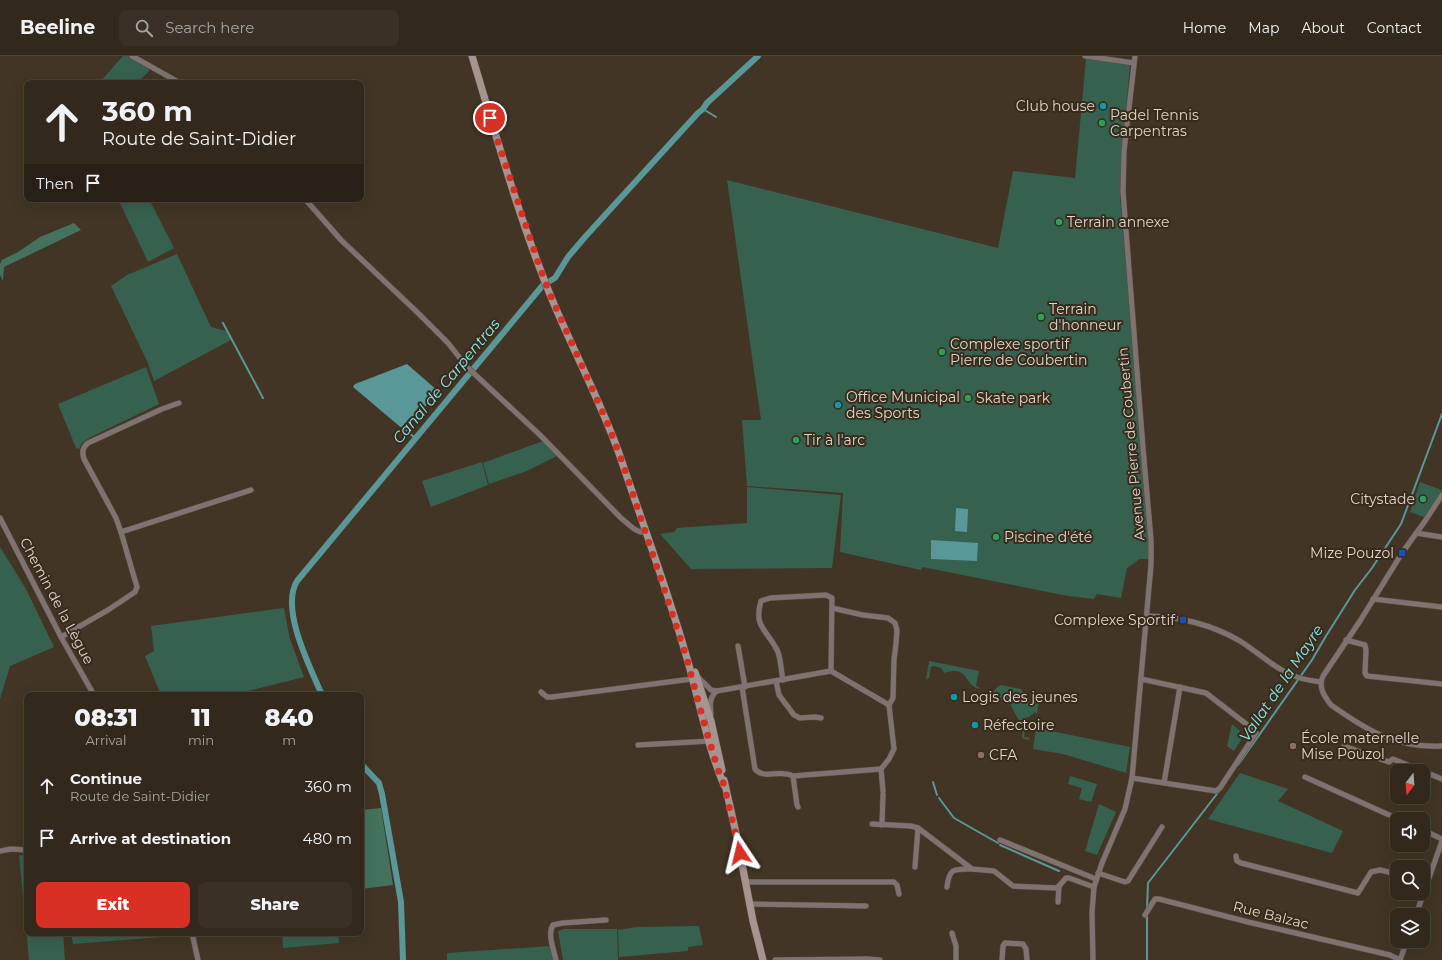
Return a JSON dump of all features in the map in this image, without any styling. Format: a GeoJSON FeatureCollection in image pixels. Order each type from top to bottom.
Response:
{"type":"FeatureCollection","features":[{"type":"Feature","properties":{"kind":"main road"},"geometry":{"type":"LineString","coordinates":[[472,56],[509,176],[544,280],[607,422],[646,532],[694,680],[700,710],[713,741]]}},
{"type":"Feature","properties":{"kind":"main road"},"geometry":{"type":"LineString","coordinates":[[694,680],[703,694],[711,721],[718,770],[724,785],[736,833],[749,904],[763,960]]}},
{"type":"Feature","properties":{"kind":"street"},"geometry":{"type":"LineString","coordinates":[[132,56],[174,80]]}},
{"type":"Feature","properties":{"kind":"street"},"geometry":{"type":"LineString","coordinates":[[1085,56],[1134,63]]}},
{"type":"Feature","properties":{"kind":"street","name":"Avenue Pierre de Coubertin"},"geometry":{"type":"LineString","coordinates":[[1097,876],[1125,808],[1132,778],[1151,565],[1151,540],[1123,192],[1124,151],[1135,56]]}},
{"type":"Feature","properties":{"kind":"street"},"geometry":{"type":"LineString","coordinates":[[308,202],[341,240],[418,313],[448,343],[468,367],[540,436],[621,518],[636,530],[643,533],[646,532]]}},
{"type":"Feature","properties":{"kind":"street"},"geometry":{"type":"LineString","coordinates":[[61,637],[108,610],[135,592],[137,587],[116,518],[84,459],[82,452],[84,446],[142,418],[179,403]]}},
{"type":"Feature","properties":{"kind":"street"},"geometry":{"type":"LineString","coordinates":[[121,532],[251,490]]}},
{"type":"Feature","properties":{"kind":"street"},"geometry":{"type":"LineString","coordinates":[[1442,495],[1402,552],[1323,676],[1321,682],[1322,691],[1331,704],[1380,736],[1402,743],[1442,746]]}},
{"type":"Feature","properties":{"kind":"street","name":"Chemin de la Lègue"},"geometry":{"type":"LineString","coordinates":[[0,520],[61,637],[92,692]]}},
{"type":"Feature","properties":{"kind":"street"},"geometry":{"type":"LineString","coordinates":[[1416,534],[1442,536]]}},
{"type":"Feature","properties":{"kind":"street"},"geometry":{"type":"LineString","coordinates":[[783,680],[778,654],[759,620],[759,609],[762,601],[770,598],[826,596],[832,598],[831,671]]}},
{"type":"Feature","properties":{"kind":"street"},"geometry":{"type":"LineString","coordinates":[[1373,599],[1442,607]]}},
{"type":"Feature","properties":{"kind":"street"},"geometry":{"type":"LineString","coordinates":[[832,608],[863,615],[888,618],[895,623],[897,630],[894,659],[893,698],[890,705],[894,749],[889,759],[881,769],[883,793],[882,825]]}},
{"type":"Feature","properties":{"kind":"street"},"geometry":{"type":"LineString","coordinates":[[1147,616],[1170,616],[1218,631],[1239,641],[1289,674],[1298,678],[1321,682]]}},
{"type":"Feature","properties":{"kind":"street"},"geometry":{"type":"LineString","coordinates":[[1346,640],[1365,645],[1365,672],[1367,676],[1442,684]]}},
{"type":"Feature","properties":{"kind":"street"},"geometry":{"type":"LineString","coordinates":[[738,646],[755,769],[764,774],[786,772],[794,776],[881,769]]}},
{"type":"Feature","properties":{"kind":"street"},"geometry":{"type":"LineString","coordinates":[[703,694],[831,671],[890,705]]}},
{"type":"Feature","properties":{"kind":"street"},"geometry":{"type":"LineString","coordinates":[[1132,778],[1216,790],[1220,788],[1256,733],[1206,693],[1141,679]]}},
{"type":"Feature","properties":{"kind":"street"},"geometry":{"type":"LineString","coordinates":[[541,692],[547,697],[552,697],[694,680],[714,692]]}},
{"type":"Feature","properties":{"kind":"street"},"geometry":{"type":"LineString","coordinates":[[694,680],[703,694]]}},
{"type":"Feature","properties":{"kind":"street"},"geometry":{"type":"LineString","coordinates":[[776,681],[779,695],[794,715],[800,718],[821,718]]}},
{"type":"Feature","properties":{"kind":"street"},"geometry":{"type":"LineString","coordinates":[[1164,783],[1180,687]]}},
{"type":"Feature","properties":{"kind":"street"},"geometry":{"type":"LineString","coordinates":[[711,721],[710,700],[714,692]]}},
{"type":"Feature","properties":{"kind":"street"},"geometry":{"type":"LineString","coordinates":[[700,710],[700,703],[703,694]]}},
{"type":"Feature","properties":{"kind":"street"},"geometry":{"type":"LineString","coordinates":[[638,745],[713,741]]}},
{"type":"Feature","properties":{"kind":"street"},"geometry":{"type":"LineString","coordinates":[[1344,746],[1389,762],[1393,758],[1442,779]]}},
{"type":"Feature","properties":{"kind":"street"},"geometry":{"type":"LineString","coordinates":[[794,776],[798,807]]}},
{"type":"Feature","properties":{"kind":"street"},"geometry":{"type":"LineString","coordinates":[[1305,777],[1390,815]]}},
{"type":"Feature","properties":{"kind":"street"},"geometry":{"type":"LineString","coordinates":[[872,824],[911,826],[918,828],[972,869]]}},
{"type":"Feature","properties":{"kind":"street"},"geometry":{"type":"LineString","coordinates":[[1000,840],[1097,876],[1125,882],[1128,881],[1162,827]]}},
{"type":"Feature","properties":{"kind":"street"},"geometry":{"type":"LineString","coordinates":[[915,867],[918,828]]}},
{"type":"Feature","properties":{"kind":"street"},"geometry":{"type":"LineString","coordinates":[[1430,834],[1442,840],[1430,872]]}},
{"type":"Feature","properties":{"kind":"street"},"geometry":{"type":"LineString","coordinates":[[0,851],[11,849],[24,850]]}},
{"type":"Feature","properties":{"kind":"street"},"geometry":{"type":"LineString","coordinates":[[1236,856],[1237,862],[1358,893],[1371,872],[1380,870],[1390,872]]}},
{"type":"Feature","properties":{"kind":"street"},"geometry":{"type":"LineString","coordinates":[[947,887],[948,876],[951,872],[960,869],[994,871],[1013,886],[1051,888],[1059,886]]}},
{"type":"Feature","properties":{"kind":"street"},"geometry":{"type":"LineString","coordinates":[[1093,960],[1092,912],[1094,887],[1097,876]]}},
{"type":"Feature","properties":{"kind":"street"},"geometry":{"type":"LineString","coordinates":[[1058,902],[1059,886],[1063,880],[1069,878],[1094,887]]}},
{"type":"Feature","properties":{"kind":"street"},"geometry":{"type":"LineString","coordinates":[[745,882],[894,882],[897,885],[899,894]]}},
{"type":"Feature","properties":{"kind":"street","name":"Rue Balzac"},"geometry":{"type":"LineString","coordinates":[[1145,915],[1155,899],[1159,899],[1248,922],[1390,955],[1400,960]]}},
{"type":"Feature","properties":{"kind":"street"},"geometry":{"type":"LineString","coordinates":[[749,904],[866,906]]}},
{"type":"Feature","properties":{"kind":"street"},"geometry":{"type":"LineString","coordinates":[[556,960],[550,933],[550,929],[553,925],[606,920]]}},
{"type":"Feature","properties":{"kind":"street"},"geometry":{"type":"LineString","coordinates":[[952,933],[956,946],[956,960]]}},
{"type":"Feature","properties":{"kind":"street"},"geometry":{"type":"LineString","coordinates":[[193,936],[198,960]]}},
{"type":"Feature","properties":{"kind":"street"},"geometry":{"type":"LineString","coordinates":[[1002,960],[1002,946],[1005,943],[1023,944],[1026,949],[1027,960]]}},
{"type":"Feature","properties":{"kind":"street"},"geometry":{"type":"LineString","coordinates":[[1400,960],[1404,948]]}},
{"type":"Feature","properties":{"kind":"street"},"geometry":{"type":"LineString","coordinates":[[775,960],[880,960]]}},
{"type":"Feature","properties":{"kind":"green space"},"geometry":{"type":"Polygon","coordinates":[[[123,56],[128,56],[150,70],[140,80],[102,80],[123,56]]]}},
{"type":"Feature","properties":{"kind":"green space","name":"Complexe sportif Pierre de Coubertin"},"geometry":{"type":"Polygon","coordinates":[[[1086,59],[1130,65],[1122,148],[1120,196],[1149,539],[1149,559],[1140,559],[1127,568],[1121,598],[1097,594],[1094,599],[1068,596],[922,567],[921,570],[840,552],[843,493],[747,486],[742,420],[761,420],[727,180],[998,248],[1013,171],[1075,178],[1086,59]]]}},
{"type":"Feature","properties":{"kind":"green space"},"geometry":{"type":"Polygon","coordinates":[[[119,202],[151,202],[174,248],[148,262],[119,202]]]}},
{"type":"Feature","properties":{"kind":"green space"},"geometry":{"type":"Polygon","coordinates":[[[74,223],[81,230],[4,267],[3,281],[0,275],[0,264],[2,260],[18,252],[40,237],[74,223]]]}},
{"type":"Feature","properties":{"kind":"green space"},"geometry":{"type":"Polygon","coordinates":[[[177,254],[211,327],[226,331],[231,340],[154,381],[147,361],[111,286],[127,275],[177,254]]]}},
{"type":"Feature","properties":{"kind":"green space"},"geometry":{"type":"Polygon","coordinates":[[[146,367],[159,404],[89,438],[82,443],[79,449],[76,448],[58,404],[146,367]]]}},
{"type":"Feature","properties":{"kind":"green space"},"geometry":{"type":"Polygon","coordinates":[[[543,441],[557,456],[527,471],[489,484],[483,463],[543,441]]]}},
{"type":"Feature","properties":{"kind":"green space"},"geometry":{"type":"Polygon","coordinates":[[[482,462],[488,485],[431,507],[422,481],[482,462]]]}},
{"type":"Feature","properties":{"kind":"green space"},"geometry":{"type":"Polygon","coordinates":[[[1420,482],[1442,490],[1424,517],[1410,512],[1420,482]]]}},
{"type":"Feature","properties":{"kind":"green space"},"geometry":{"type":"Polygon","coordinates":[[[747,487],[841,495],[832,568],[691,569],[660,534],[674,532],[677,528],[747,523],[747,487]]]}},
{"type":"Feature","properties":{"kind":"green space"},"geometry":{"type":"Polygon","coordinates":[[[0,547],[26,589],[54,647],[10,666],[0,699],[0,547]]]}},
{"type":"Feature","properties":{"kind":"green space"},"geometry":{"type":"Polygon","coordinates":[[[284,608],[290,639],[304,677],[244,692],[160,692],[145,656],[154,651],[151,626],[284,608]]]}},
{"type":"Feature","properties":{"kind":"green space"},"geometry":{"type":"Polygon","coordinates":[[[929,661],[979,671],[976,686],[979,687],[979,689],[974,687],[962,673],[958,671],[944,673],[941,668],[933,666],[931,667],[929,678],[926,680],[929,661]]]}},
{"type":"Feature","properties":{"kind":"green space"},"geometry":{"type":"Polygon","coordinates":[[[1001,685],[1021,689],[1029,701],[1039,701],[1037,714],[1035,712],[1027,717],[1024,737],[1030,738],[1028,740],[1022,738],[1023,728],[1010,704],[989,693],[989,690],[993,692],[1001,685]]]}},
{"type":"Feature","properties":{"kind":"green space"},"geometry":{"type":"Polygon","coordinates":[[[1232,724],[1240,731],[1237,735],[1242,738],[1234,751],[1227,746],[1232,724]]]}},
{"type":"Feature","properties":{"kind":"green space"},"geometry":{"type":"Polygon","coordinates":[[[1036,728],[1130,747],[1126,773],[1063,754],[1033,749],[1036,728]]]}},
{"type":"Feature","properties":{"kind":"green space"},"geometry":{"type":"Polygon","coordinates":[[[1240,773],[1288,789],[1278,801],[1343,831],[1332,853],[1208,819],[1240,773]]]}},
{"type":"Feature","properties":{"kind":"green space"},"geometry":{"type":"Polygon","coordinates":[[[1070,776],[1097,784],[1091,802],[1079,799],[1082,788],[1068,784],[1070,776]]]}},
{"type":"Feature","properties":{"kind":"green space"},"geometry":{"type":"Polygon","coordinates":[[[1099,804],[1116,812],[1097,855],[1085,851],[1099,804]]]}},
{"type":"Feature","properties":{"kind":"green space"},"geometry":{"type":"Polygon","coordinates":[[[381,808],[393,885],[364,889],[364,810],[381,808]]]}},
{"type":"Feature","properties":{"kind":"green space"},"geometry":{"type":"Polygon","coordinates":[[[19,855],[24,856],[24,908],[19,855]]]}},
{"type":"Feature","properties":{"kind":"green space"},"geometry":{"type":"Polygon","coordinates":[[[699,926],[703,945],[688,947],[688,951],[619,957],[618,930],[636,927],[699,926]]]}},
{"type":"Feature","properties":{"kind":"green space"},"geometry":{"type":"Polygon","coordinates":[[[564,929],[617,929],[618,960],[563,960],[558,931],[564,929]]]}},
{"type":"Feature","properties":{"kind":"green space"},"geometry":{"type":"Polygon","coordinates":[[[27,936],[63,936],[65,960],[29,960],[27,936]]]}},
{"type":"Feature","properties":{"kind":"green space"},"geometry":{"type":"Polygon","coordinates":[[[72,936],[175,936],[73,944],[72,936]]]}},
{"type":"Feature","properties":{"kind":"green space"},"geometry":{"type":"Polygon","coordinates":[[[282,936],[338,936],[339,943],[283,948],[282,936]]]}},
{"type":"Feature","properties":{"kind":"green space"},"geometry":{"type":"Polygon","coordinates":[[[551,946],[554,960],[447,960],[447,953],[551,946]]]}},
{"type":"Feature","properties":{"kind":"water"},"geometry":{"type":"Polygon","coordinates":[[[407,364],[438,391],[406,430],[404,430],[353,387],[355,384],[407,364]]]}},
{"type":"Feature","properties":{"kind":"water"},"geometry":{"type":"Polygon","coordinates":[[[956,508],[968,509],[967,532],[955,531],[956,508]]]}},
{"type":"Feature","properties":{"kind":"water"},"geometry":{"type":"Polygon","coordinates":[[[931,540],[978,543],[977,561],[931,559],[931,540]]]}},
{"type":"Feature","properties":{"kind":"waterway","name":"Canal de Carpentras"},"geometry":{"type":"LineString","coordinates":[[321,692],[304,654],[294,622],[292,607],[293,593],[297,581],[543,285],[555,278],[568,257],[585,237],[707,103],[758,56]]}},
{"type":"Feature","properties":{"kind":"waterway"},"geometry":{"type":"LineString","coordinates":[[703,109],[716,117]]}},
{"type":"Feature","properties":{"kind":"waterway"},"geometry":{"type":"LineString","coordinates":[[223,323],[263,398]]}},
{"type":"Feature","properties":{"kind":"waterway","name":"Vallat de la Mayre"},"geometry":{"type":"LineString","coordinates":[[1238,765],[1312,660],[1355,590],[1372,568],[1401,524],[1442,414]]}},
{"type":"Feature","properties":{"kind":"waterway"},"geometry":{"type":"LineString","coordinates":[[406,430],[415,438]]}},
{"type":"Feature","properties":{"kind":"waterway","name":"Canal de Carpentras"},"geometry":{"type":"LineString","coordinates":[[364,767],[379,783],[382,794],[401,902],[403,960]]}},
{"type":"Feature","properties":{"kind":"waterway"},"geometry":{"type":"LineString","coordinates":[[933,782],[937,795]]}},
{"type":"Feature","properties":{"kind":"waterway","name":"Vallat de la Mayre"},"geometry":{"type":"LineString","coordinates":[[1147,909],[1148,883],[1220,790]]}},
{"type":"Feature","properties":{"kind":"waterway"},"geometry":{"type":"LineString","coordinates":[[939,798],[954,818],[998,843]]}},
{"type":"Feature","properties":{"kind":"waterway"},"geometry":{"type":"LineString","coordinates":[[1000,845],[1059,871]]}},
{"type":"Feature","properties":{"kind":"waterway","name":"Vallat de la Mayre"},"geometry":{"type":"LineString","coordinates":[[1147,913],[1147,960]]}},
{"type":"Feature","properties":{"kind":"place","name":"Club house"},"geometry":{"type":"Point","coordinates":[1103,106]}},
{"type":"Feature","properties":{"kind":"place","name":"Padel Tennis Carpentras"},"geometry":{"type":"Point","coordinates":[1102,123]}},
{"type":"Feature","properties":{"kind":"place","name":"Terrain annexe"},"geometry":{"type":"Point","coordinates":[1059,222]}},
{"type":"Feature","properties":{"kind":"place","name":"Terrain d'honneur"},"geometry":{"type":"Point","coordinates":[1041,317]}},
{"type":"Feature","properties":{"kind":"place","name":"Complexe sportif Pierre de Coubertin"},"geometry":{"type":"Point","coordinates":[942,352]}},
{"type":"Feature","properties":{"kind":"place","name":"Skate park"},"geometry":{"type":"Point","coordinates":[968,398]}},
{"type":"Feature","properties":{"kind":"place","name":"Office Municipal des Sports"},"geometry":{"type":"Point","coordinates":[838,405]}},
{"type":"Feature","properties":{"kind":"place","name":"Tir à l'arc"},"geometry":{"type":"Point","coordinates":[796,440]}},
{"type":"Feature","properties":{"kind":"place","name":"Citystade"},"geometry":{"type":"Point","coordinates":[1423,499]}},
{"type":"Feature","properties":{"kind":"place","name":"Piscine d'été"},"geometry":{"type":"Point","coordinates":[996,537]}},
{"type":"Feature","properties":{"kind":"place","name":"Mize Pouzol"},"geometry":{"type":"Point","coordinates":[1402,553]}},
{"type":"Feature","properties":{"kind":"place","name":"Complexe Sportif"},"geometry":{"type":"Point","coordinates":[1183,620]}},
{"type":"Feature","properties":{"kind":"place","name":"Logis des jeunes"},"geometry":{"type":"Point","coordinates":[954,697]}},
{"type":"Feature","properties":{"kind":"place","name":"Réfectoire"},"geometry":{"type":"Point","coordinates":[975,725]}},
{"type":"Feature","properties":{"kind":"place","name":"École maternelle Mise Pouzol"},"geometry":{"type":"Point","coordinates":[1293,746]}},
{"type":"Feature","properties":{"kind":"place","name":"CFA"},"geometry":{"type":"Point","coordinates":[981,755]}},
{"type":"Feature","properties":{"kind":"route"},"geometry":{"type":"LineString","coordinates":[[490,118],[549,292],[617,446],[680,634],[704,723],[724,785],[740,853]]}}]}
